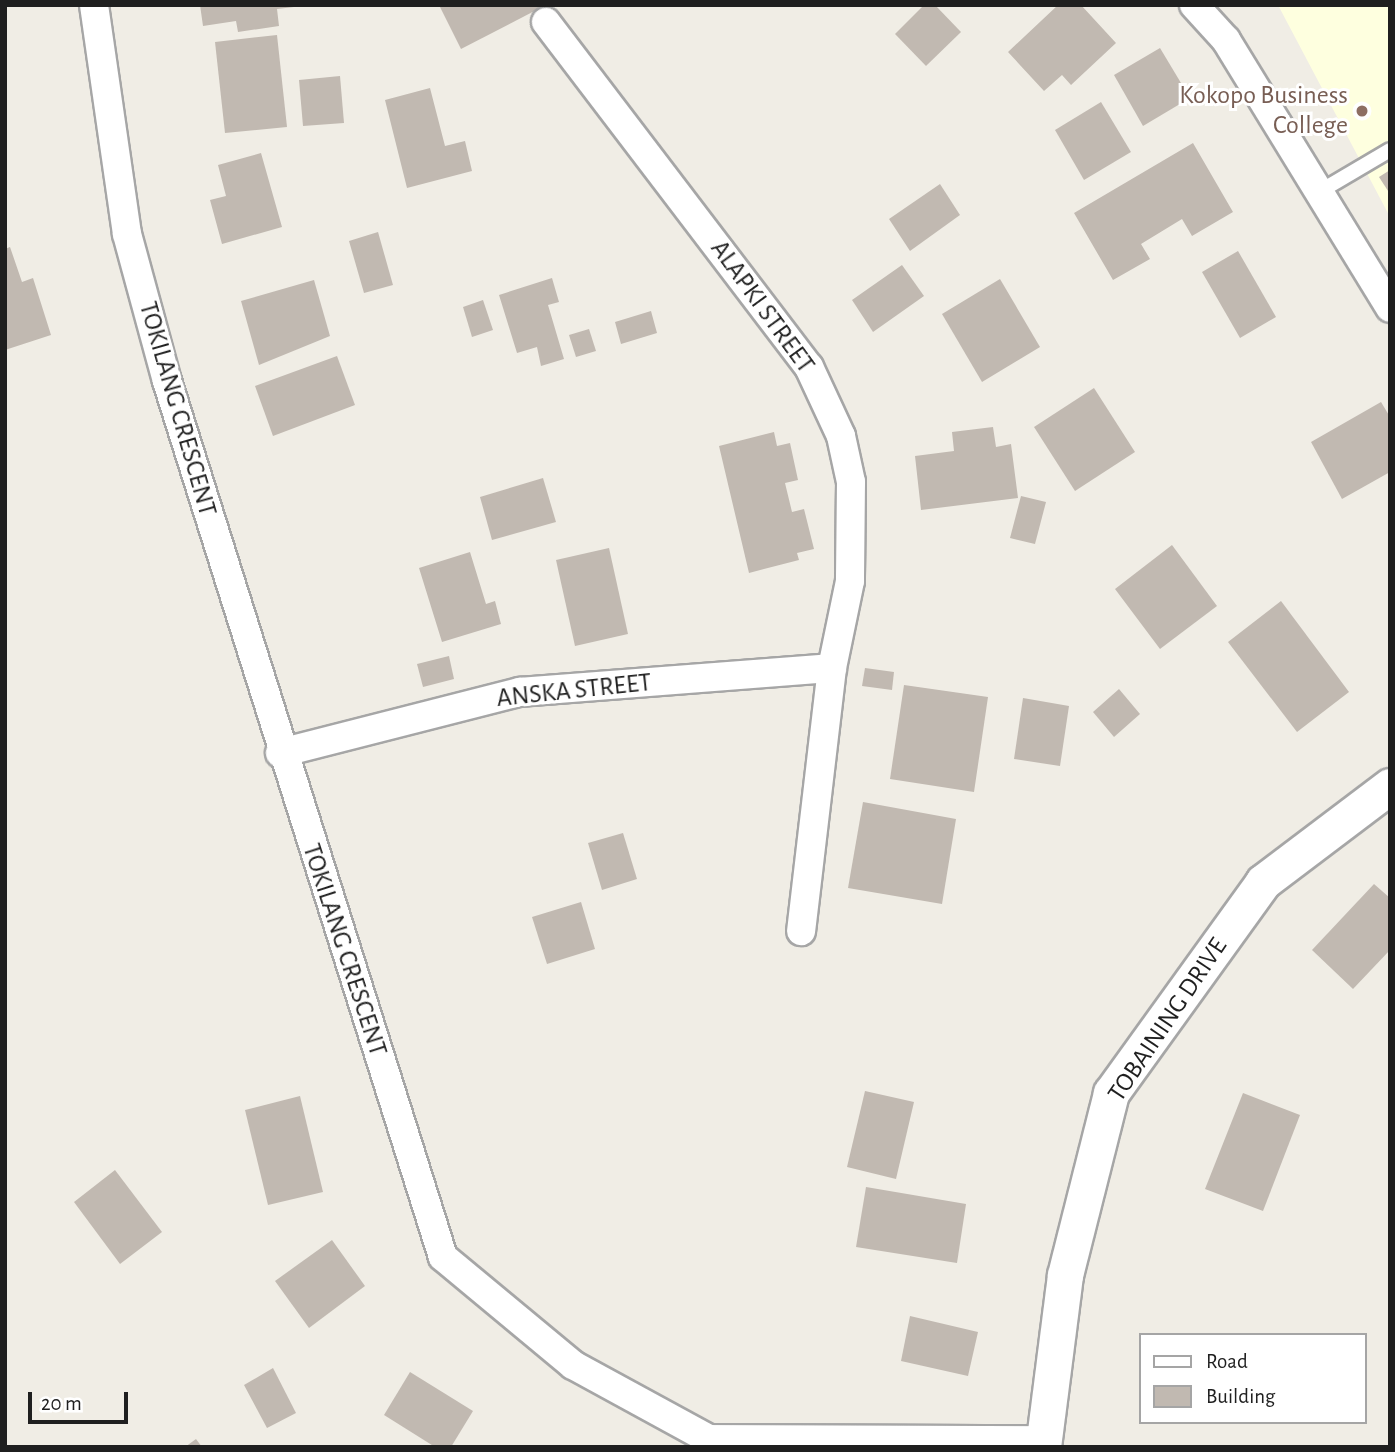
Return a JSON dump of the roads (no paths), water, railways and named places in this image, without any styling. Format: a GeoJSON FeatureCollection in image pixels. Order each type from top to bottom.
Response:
{"type":"FeatureCollection","features":[{"type":"Feature","properties":{"kind":"street","name":"TOKILANG CRESCENT"},"geometry":{"type":"LineString","coordinates":[[94,5],[127,234],[280,754],[443,1257],[573,1365],[709,1438],[1043,1443]]}},
{"type":"Feature","properties":{"kind":"street"},"geometry":{"type":"LineString","coordinates":[[1194,5],[1226,40],[1390,308]]}},
{"type":"Feature","properties":{"kind":"street","name":"ALAPKI STREET"},"geometry":{"type":"LineString","coordinates":[[546,22],[809,367],[841,436],[851,482],[850,567],[832,668],[801,931]]}},
{"type":"Feature","properties":{"kind":"street","name":"ANSKA STREET"},"geometry":{"type":"LineString","coordinates":[[280,754],[520,692],[832,668]]}},
{"type":"Feature","properties":{"kind":"street","name":"TOBAINING DRIVE"},"geometry":{"type":"LineString","coordinates":[[1043,1443],[1065,1275],[1111,1093],[1264,882],[1390,786]]}},
{"type":"Feature","properties":{"kind":"lane"},"geometry":{"type":"LineString","coordinates":[[1319,192],[1390,150]]}},
{"type":"Feature","properties":{"kind":"place","name":"Kokopo Business College"},"geometry":{"type":"Point","coordinates":[1362,111]}}]}
